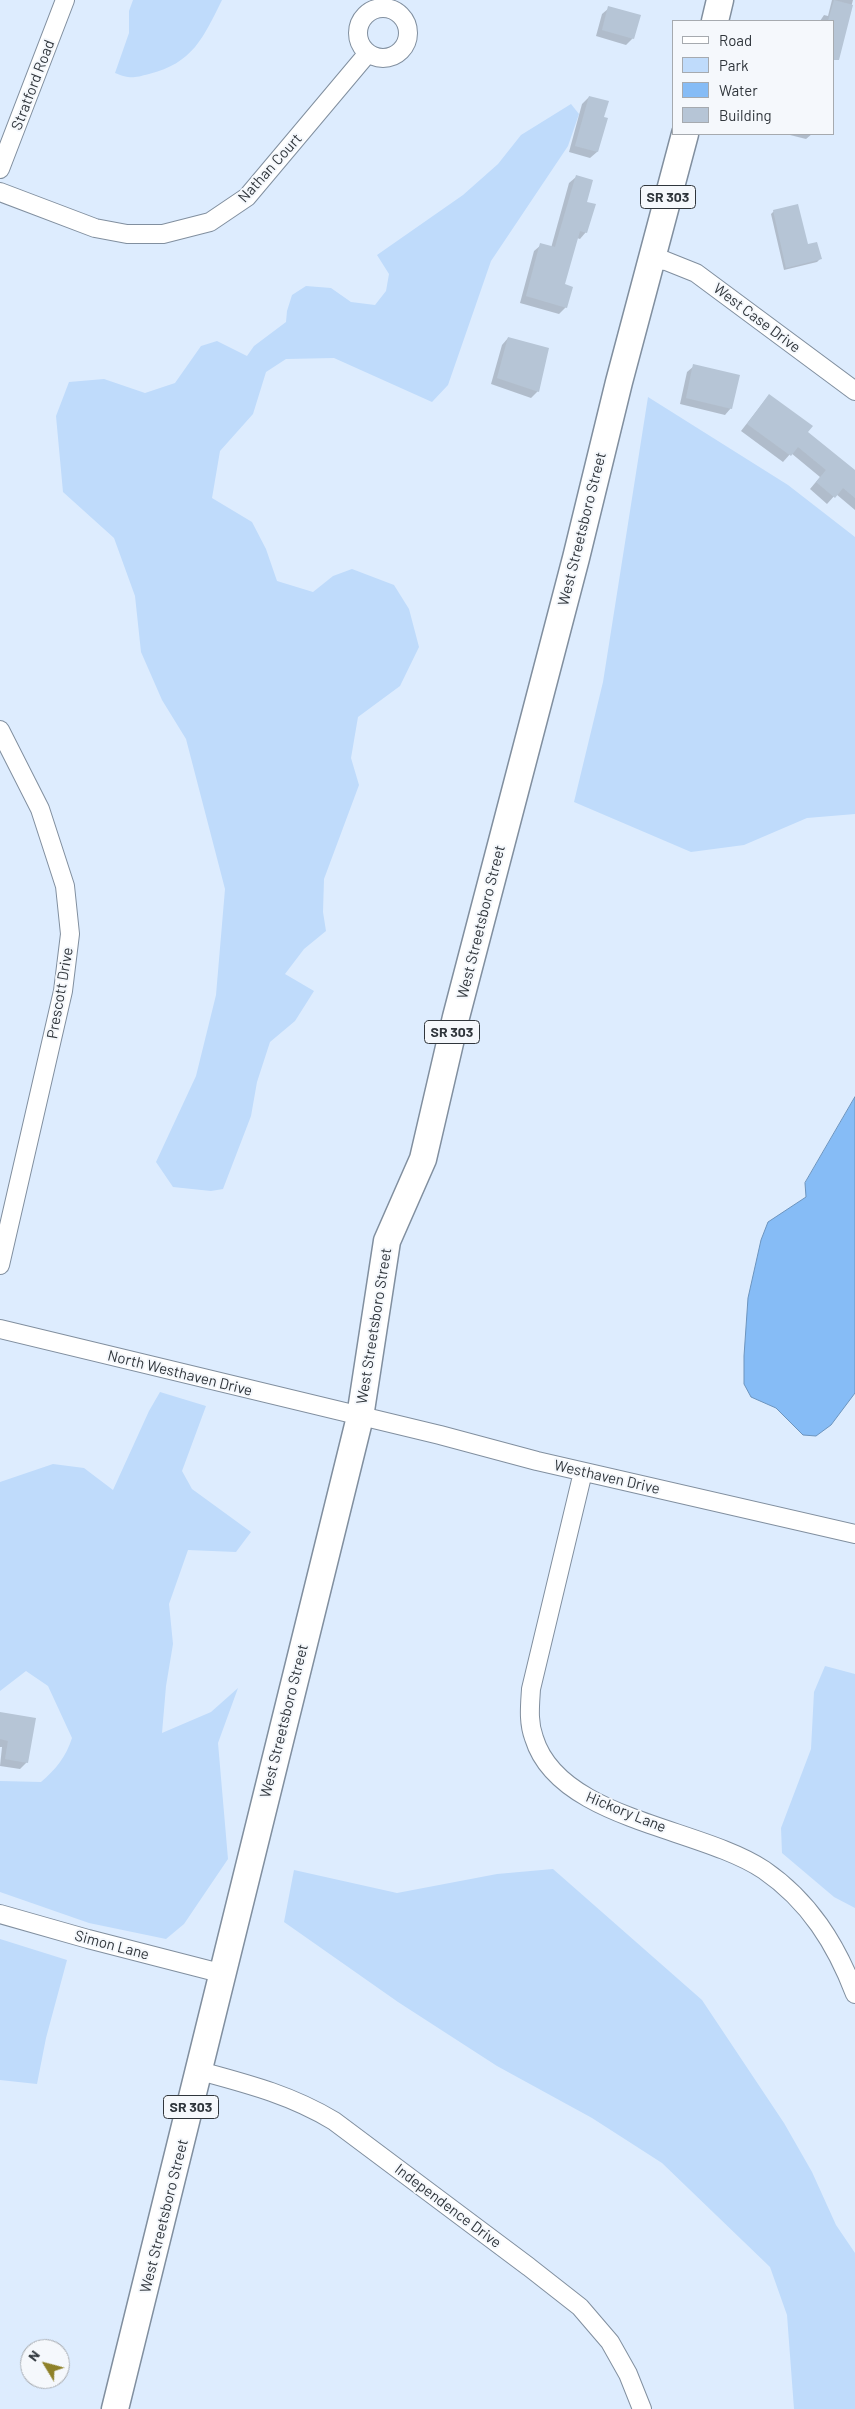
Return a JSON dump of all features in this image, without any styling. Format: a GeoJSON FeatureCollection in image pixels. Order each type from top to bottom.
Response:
{"type":"FeatureCollection","features":[{"type":"Feature","properties":{"kind":"main road"},"geometry":{"type":"LineString","coordinates":[[715,20],[720,0]]}},
{"type":"Feature","properties":{"kind":"main road","name":"West Streetsboro Street"},"geometry":{"type":"LineString","coordinates":[[115,2409],[224,1974],[360,1417],[387,1241],[423,1158],[454,1024],[576,558],[650,259],[685,135]]}},
{"type":"Feature","properties":{"kind":"street","name":"Stratford Road"},"geometry":{"type":"LineString","coordinates":[[0,169],[65,0]]}},
{"type":"Feature","properties":{"kind":"street","name":"Nathan Court"},"geometry":{"type":"LineString","coordinates":[[0,192],[96,228],[127,234],[163,234],[210,222],[247,198],[368,53]]}},
{"type":"Feature","properties":{"kind":"street","name":"West Case Drive"},"geometry":{"type":"LineString","coordinates":[[650,259],[666,262],[696,273],[855,391]]}},
{"type":"Feature","properties":{"kind":"street","name":"Prescott Drive"},"geometry":{"type":"LineString","coordinates":[[0,730],[40,809],[65,886],[70,934],[63,992],[0,1265]]}},
{"type":"Feature","properties":{"kind":"street","name":"North Westhaven Drive"},"geometry":{"type":"LineString","coordinates":[[0,1329],[360,1417]]}},
{"type":"Feature","properties":{"kind":"street","name":"Westhaven Drive"},"geometry":{"type":"LineString","coordinates":[[360,1417],[583,1472],[855,1534]]}},
{"type":"Feature","properties":{"kind":"street","name":"Hickory Lane"},"geometry":{"type":"LineString","coordinates":[[583,1472],[530,1689],[529,1716],[534,1739],[546,1763],[564,1783],[586,1798],[731,1853],[763,1870],[792,1892],[821,1926],[843,1962],[855,1994]]}},
{"type":"Feature","properties":{"kind":"street","name":"Simon Lane"},"geometry":{"type":"LineString","coordinates":[[0,1914],[224,1974]]}},
{"type":"Feature","properties":{"kind":"street","name":"Independence Drive"},"geometry":{"type":"LineString","coordinates":[[200,2071],[292,2098],[334,2121],[530,2267],[580,2307],[610,2342],[628,2374],[642,2409]]}},
{"type":"Feature","properties":{"kind":"green space"},"geometry":{"type":"Polygon","coordinates":[[[133,0],[222,0],[202,37],[186,56],[164,69],[132,77],[115,73],[129,33],[129,11],[133,0]]]}},
{"type":"Feature","properties":{"kind":"green space"},"geometry":{"type":"Polygon","coordinates":[[[571,104],[579,114],[568,146],[491,261],[448,385],[432,402],[334,358],[286,359],[266,372],[253,414],[220,451],[212,498],[252,522],[266,549],[277,581],[313,592],[333,576],[352,569],[394,585],[409,609],[419,647],[400,686],[358,717],[351,758],[359,785],[324,879],[323,912],[326,931],[304,949],[285,974],[314,991],[295,1021],[270,1042],[257,1082],[251,1116],[223,1189],[211,1191],[173,1187],[156,1162],[196,1076],[216,995],[225,889],[186,739],[162,700],[141,652],[135,596],[114,538],[63,492],[56,416],[69,382],[104,379],[145,393],[175,383],[201,346],[217,341],[247,356],[254,346],[286,322],[292,295],[306,286],[331,288],[351,302],[375,305],[386,291],[389,274],[377,255],[463,195],[498,164],[521,135],[571,104]]]}},
{"type":"Feature","properties":{"kind":"green space"},"geometry":{"type":"Polygon","coordinates":[[[648,397],[788,485],[855,537],[855,814],[807,818],[744,845],[691,852],[574,802],[603,682],[648,397]]]}},
{"type":"Feature","properties":{"kind":"green space"},"geometry":{"type":"Polygon","coordinates":[[[160,1392],[206,1406],[182,1471],[192,1489],[251,1532],[236,1552],[188,1550],[169,1604],[173,1644],[166,1686],[162,1733],[211,1712],[238,1688],[218,1743],[228,1859],[184,1924],[166,1939],[89,1923],[0,1892],[0,1781],[41,1782],[60,1762],[72,1738],[48,1686],[26,1671],[0,1691],[0,1482],[53,1464],[84,1468],[113,1490],[149,1411],[160,1392]]]}},
{"type":"Feature","properties":{"kind":"green space"},"geometry":{"type":"Polygon","coordinates":[[[825,1666],[855,1674],[855,1908],[834,1897],[782,1853],[781,1828],[811,1749],[814,1692],[825,1666]]]}},
{"type":"Feature","properties":{"kind":"green space"},"geometry":{"type":"Polygon","coordinates":[[[553,1869],[702,2000],[784,2123],[812,2172],[836,2225],[855,2253],[855,2409],[794,2409],[787,2315],[770,2267],[662,2163],[592,2118],[497,2066],[398,2002],[284,1922],[294,1870],[397,1893],[497,1874],[553,1869]]]}},
{"type":"Feature","properties":{"kind":"green space"},"geometry":{"type":"Polygon","coordinates":[[[0,1939],[67,1960],[46,2038],[37,2084],[0,2080],[0,1939]]]}},
{"type":"Feature","properties":{"kind":"water"},"geometry":{"type":"Polygon","coordinates":[[[855,1097],[855,1393],[831,1425],[816,1436],[803,1435],[776,1408],[751,1397],[744,1384],[748,1298],[761,1240],[768,1222],[806,1197],[805,1183],[855,1097]]]}},
{"type":"Feature","properties":{"kind":"building"},"geometry":{"type":"Polygon","coordinates":[[[834,0],[853,5],[839,60],[835,60],[835,20],[828,20],[834,0]]]}},
{"type":"Feature","properties":{"kind":"building"},"geometry":{"type":"Polygon","coordinates":[[[608,6],[641,15],[634,39],[602,30],[608,6]]]}},
{"type":"Feature","properties":{"kind":"building"},"geometry":{"type":"Polygon","coordinates":[[[589,96],[609,101],[604,117],[608,118],[598,152],[575,146],[589,96]]]}},
{"type":"Feature","properties":{"kind":"building"},"geometry":{"type":"Polygon","coordinates":[[[576,175],[593,180],[587,202],[596,204],[587,233],[580,231],[565,284],[573,287],[567,308],[526,296],[540,243],[555,247],[576,175]]]}},
{"type":"Feature","properties":{"kind":"building"},"geometry":{"type":"Polygon","coordinates":[[[798,204],[808,244],[817,242],[822,259],[786,268],[773,210],[798,204]]]}},
{"type":"Feature","properties":{"kind":"building"},"geometry":{"type":"Polygon","coordinates":[[[508,337],[549,348],[539,392],[497,378],[508,337]]]}},
{"type":"Feature","properties":{"kind":"building"},"geometry":{"type":"Polygon","coordinates":[[[693,364],[740,375],[732,409],[686,398],[693,364]]]}},
{"type":"Feature","properties":{"kind":"building"},"geometry":{"type":"Polygon","coordinates":[[[769,394],[813,426],[808,432],[855,470],[855,498],[843,488],[835,498],[816,482],[826,470],[798,447],[791,456],[747,424],[769,394]]]}},
{"type":"Feature","properties":{"kind":"building"},"geometry":{"type":"Polygon","coordinates":[[[0,1712],[36,1718],[28,1763],[5,1759],[8,1741],[0,1739],[0,1712]]]}}]}
